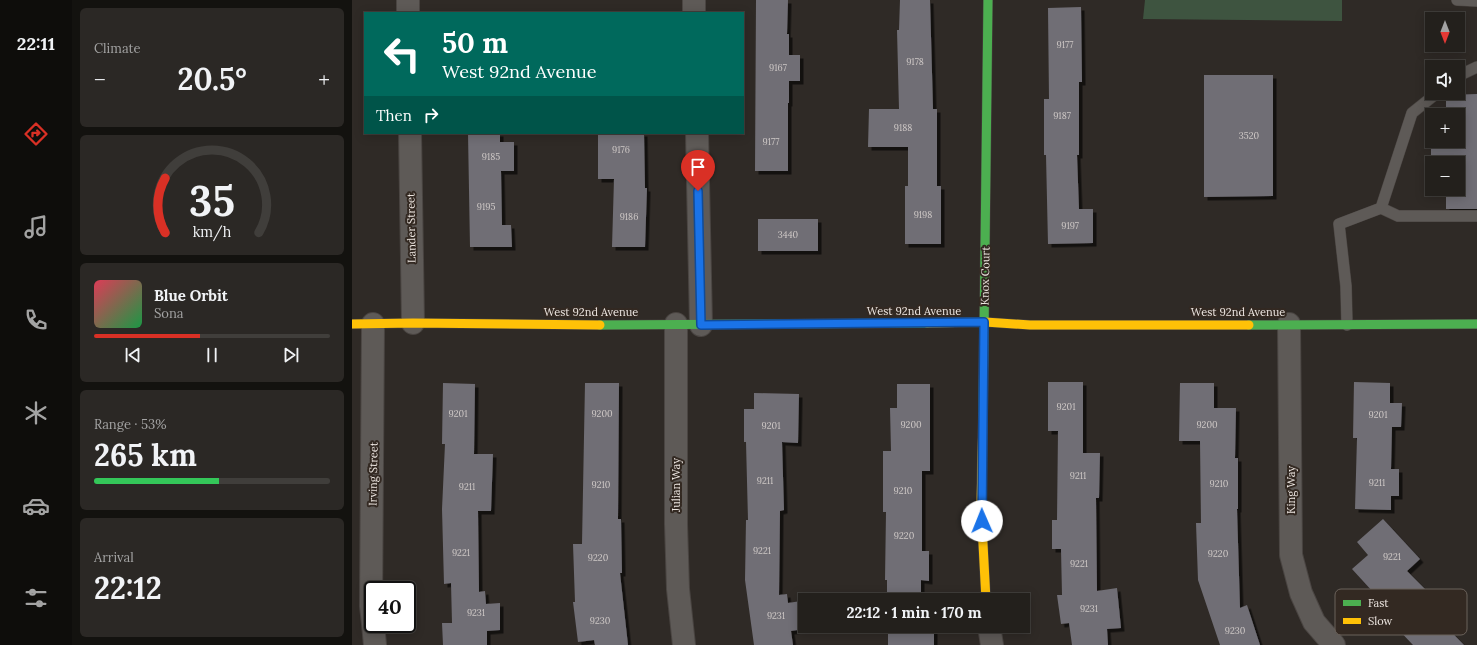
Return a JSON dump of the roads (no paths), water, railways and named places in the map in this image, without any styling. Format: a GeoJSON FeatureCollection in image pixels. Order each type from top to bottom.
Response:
{"type":"FeatureCollection","features":[{"type":"Feature","properties":{"kind":"main road","name":"Knox Court"},"geometry":{"type":"LineString","coordinates":[[986,593],[981,506],[988,0]]}},
{"type":"Feature","properties":{"kind":"main road","name":"West 92nd Avenue"},"geometry":{"type":"LineString","coordinates":[[363,324],[701,325],[984,322],[1030,325],[1477,324]]}},
{"type":"Feature","properties":{"kind":"street"},"geometry":{"type":"LineString","coordinates":[[408,0],[408,12]]}},
{"type":"Feature","properties":{"kind":"street"},"geometry":{"type":"LineString","coordinates":[[694,0],[694,12]]}},
{"type":"Feature","properties":{"kind":"street","name":"Lander Street"},"geometry":{"type":"LineString","coordinates":[[410,134],[413,323]]}},
{"type":"Feature","properties":{"kind":"street"},"geometry":{"type":"LineString","coordinates":[[697,134],[701,325]]}},
{"type":"Feature","properties":{"kind":"street","name":"Irving Street"},"geometry":{"type":"LineString","coordinates":[[363,324],[371,581]]}},
{"type":"Feature","properties":{"kind":"street","name":"Julian Way"},"geometry":{"type":"LineString","coordinates":[[676,324],[676,524],[678,589],[684,645]]}},
{"type":"Feature","properties":{"kind":"street","name":"King Way"},"geometry":{"type":"LineString","coordinates":[[1289,324],[1291,555],[1301,593],[1314,622],[1334,645]]}},
{"type":"Feature","properties":{"kind":"street","name":"Irving Street"},"geometry":{"type":"LineString","coordinates":[[374,633],[375,645]]}},
{"type":"Feature","properties":{"kind":"street"},"geometry":{"type":"LineString","coordinates":[[990,633],[992,645]]}},
{"type":"Feature","properties":{"kind":"lane"},"geometry":{"type":"LineString","coordinates":[[1457,0],[1477,1]]}},
{"type":"Feature","properties":{"kind":"lane"},"geometry":{"type":"LineString","coordinates":[[1465,73],[1477,67]]}},
{"type":"Feature","properties":{"kind":"lane"},"geometry":{"type":"LineString","coordinates":[[1381,208],[1412,113],[1428,100]]}},
{"type":"Feature","properties":{"kind":"lane"},"geometry":{"type":"LineString","coordinates":[[1347,325],[1346,286],[1339,224],[1381,208],[1398,216],[1477,216]]}}]}
